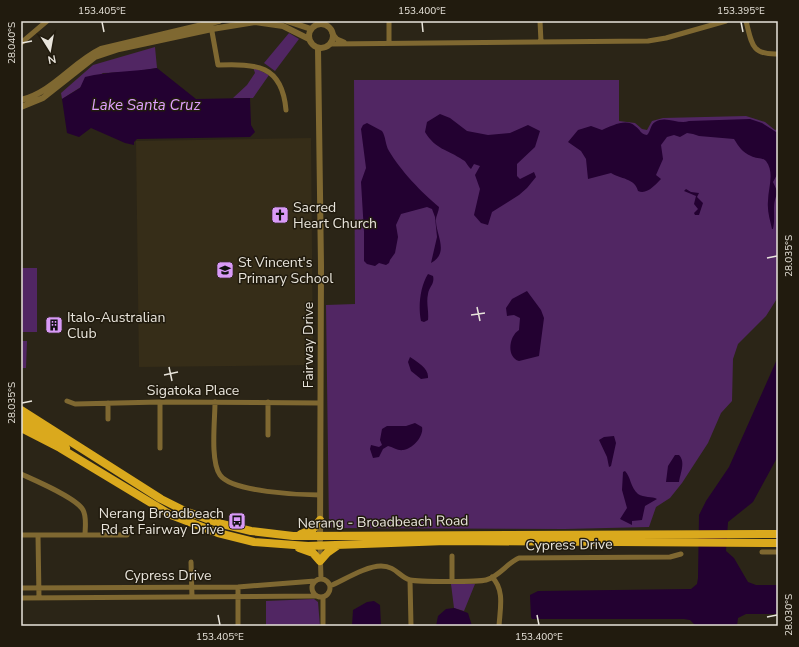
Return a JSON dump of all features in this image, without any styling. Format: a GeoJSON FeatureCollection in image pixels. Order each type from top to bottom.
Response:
{"type":"FeatureCollection","features":[{"type":"Feature","properties":{"kind":"main road","name":"Nerang - Broadbeach Road"},"geometry":{"type":"LineString","coordinates":[[21,410],[161,499],[185,511],[238,528],[293,536],[515,534],[695,540]]}},
{"type":"Feature","properties":{"kind":"main road"},"geometry":{"type":"LineString","coordinates":[[21,419],[63,444],[72,456]]}},
{"type":"Feature","properties":{"kind":"main road","name":"Nerang - Broadbeach Road"},"geometry":{"type":"LineString","coordinates":[[21,428],[72,456],[155,507],[188,523],[240,539],[294,546],[446,541],[730,540],[778,543]]}},
{"type":"Feature","properties":{"kind":"main road"},"geometry":{"type":"LineString","coordinates":[[293,536],[311,531],[320,520]]}},
{"type":"Feature","properties":{"kind":"main road","name":"Nerang - Broadbeach Road"},"geometry":{"type":"LineString","coordinates":[[730,540],[778,534]]}},
{"type":"Feature","properties":{"kind":"main road"},"geometry":{"type":"LineString","coordinates":[[294,546],[313,553],[320,561],[338,545]]}},
{"type":"Feature","properties":{"kind":"street"},"geometry":{"type":"LineString","coordinates":[[21,43],[47,21]]}},
{"type":"Feature","properties":{"kind":"street"},"geometry":{"type":"LineString","coordinates":[[211,26],[219,21]]}},
{"type":"Feature","properties":{"kind":"street"},"geometry":{"type":"LineString","coordinates":[[288,21],[311,29]]}},
{"type":"Feature","properties":{"kind":"street"},"geometry":{"type":"LineString","coordinates":[[389,21],[389,42]]}},
{"type":"Feature","properties":{"kind":"street"},"geometry":{"type":"LineString","coordinates":[[540,21],[540,42]]}},
{"type":"Feature","properties":{"kind":"street"},"geometry":{"type":"LineString","coordinates":[[21,107],[26,101],[43,98],[88,62],[101,55],[211,26],[265,22],[283,26],[309,39],[312,44],[318,48],[324,48],[330,44],[389,42],[648,41],[708,23],[726,21]]}},
{"type":"Feature","properties":{"kind":"street"},"geometry":{"type":"LineString","coordinates":[[746,21],[753,46],[758,52],[778,54]]}},
{"type":"Feature","properties":{"kind":"street"},"geometry":{"type":"LineString","coordinates":[[309,39],[311,29],[316,25],[323,25],[329,28],[332,34],[344,43]]}},
{"type":"Feature","properties":{"kind":"street"},"geometry":{"type":"LineString","coordinates":[[211,26],[218,65],[247,64],[261,67],[272,74],[280,85],[285,96],[286,110]]}},
{"type":"Feature","properties":{"kind":"street"},"geometry":{"type":"LineString","coordinates":[[330,44],[332,34]]}},
{"type":"Feature","properties":{"kind":"street","name":"Fairway Drive"},"geometry":{"type":"LineString","coordinates":[[318,48],[321,273],[320,546]]}},
{"type":"Feature","properties":{"kind":"street","name":"Sigatoka Place"},"geometry":{"type":"LineString","coordinates":[[67,401],[75,404],[108,402],[320,403]]}},
{"type":"Feature","properties":{"kind":"street"},"geometry":{"type":"LineString","coordinates":[[108,402],[108,419]]}},
{"type":"Feature","properties":{"kind":"street"},"geometry":{"type":"LineString","coordinates":[[160,402],[160,448]]}},
{"type":"Feature","properties":{"kind":"street"},"geometry":{"type":"LineString","coordinates":[[215,402],[216,464],[220,475],[232,484],[264,491],[300,495],[320,495]]}},
{"type":"Feature","properties":{"kind":"street"},"geometry":{"type":"LineString","coordinates":[[268,402],[268,435]]}},
{"type":"Feature","properties":{"kind":"street"},"geometry":{"type":"LineString","coordinates":[[21,474],[54,490],[81,507],[85,514],[85,535]]}},
{"type":"Feature","properties":{"kind":"street"},"geometry":{"type":"LineString","coordinates":[[21,535],[127,535]]}},
{"type":"Feature","properties":{"kind":"street"},"geometry":{"type":"LineString","coordinates":[[38,536],[39,598]]}},
{"type":"Feature","properties":{"kind":"street"},"geometry":{"type":"LineString","coordinates":[[320,546],[321,579]]}},
{"type":"Feature","properties":{"kind":"street"},"geometry":{"type":"LineString","coordinates":[[762,552],[778,552]]}},
{"type":"Feature","properties":{"kind":"street","name":"Cypress Drive"},"geometry":{"type":"LineString","coordinates":[[410,580],[486,580],[501,572],[512,561],[519,558],[670,557],[681,554]]}},
{"type":"Feature","properties":{"kind":"street"},"geometry":{"type":"LineString","coordinates":[[452,556],[452,580]]}},
{"type":"Feature","properties":{"kind":"street"},"geometry":{"type":"LineString","coordinates":[[191,562],[192,597]]}},
{"type":"Feature","properties":{"kind":"street"},"geometry":{"type":"LineString","coordinates":[[330,586],[371,568],[380,566],[394,568],[410,580],[410,626]]}},
{"type":"Feature","properties":{"kind":"street"},"geometry":{"type":"LineString","coordinates":[[492,577],[497,583],[500,591],[499,626]]}},
{"type":"Feature","properties":{"kind":"street"},"geometry":{"type":"LineString","coordinates":[[321,579],[327,581],[330,586],[328,594],[323,597],[315,596],[312,588],[315,581],[321,579]]}},
{"type":"Feature","properties":{"kind":"street","name":"Cypress Drive"},"geometry":{"type":"LineString","coordinates":[[21,588],[238,587],[315,581]]}},
{"type":"Feature","properties":{"kind":"street"},"geometry":{"type":"LineString","coordinates":[[238,587],[238,626]]}},
{"type":"Feature","properties":{"kind":"street","name":"Cypress Drive"},"geometry":{"type":"LineString","coordinates":[[21,598],[315,596]]}},
{"type":"Feature","properties":{"kind":"street"},"geometry":{"type":"LineString","coordinates":[[323,597],[323,626]]}},
{"type":"Feature","properties":{"kind":"shaded area"},"geometry":{"type":"Polygon","coordinates":[[[289,33],[299,39],[275,71],[264,63],[289,33]]]}},
{"type":"Feature","properties":{"kind":"shaded area"},"geometry":{"type":"Polygon","coordinates":[[[155,47],[157,68],[133,72],[103,73],[62,99],[61,93],[93,65],[155,47]]]}},
{"type":"Feature","properties":{"kind":"shaded area"},"geometry":{"type":"Polygon","coordinates":[[[253,67],[269,75],[253,98],[233,98],[247,85],[255,73],[253,67]]]}},
{"type":"Feature","properties":{"kind":"shaded area"},"geometry":{"type":"Polygon","coordinates":[[[354,80],[619,80],[619,121],[635,123],[642,129],[647,130],[652,121],[663,118],[746,116],[765,122],[775,130],[778,129],[778,297],[766,316],[738,344],[733,359],[732,401],[721,413],[708,443],[682,483],[670,498],[656,507],[649,527],[565,529],[329,528],[326,305],[355,304],[354,80]]]}},
{"type":"Feature","properties":{"kind":"shaded area","name":"St Vincent's Primary School"},"geometry":{"type":"Polygon","coordinates":[[[311,138],[313,365],[139,367],[136,141],[311,138]]]}},
{"type":"Feature","properties":{"kind":"shaded area"},"geometry":{"type":"Polygon","coordinates":[[[21,268],[37,268],[37,332],[21,332],[21,268]]]}},
{"type":"Feature","properties":{"kind":"shaded area"},"geometry":{"type":"Polygon","coordinates":[[[21,341],[27,341],[26,368],[21,368],[21,341]]]}},
{"type":"Feature","properties":{"kind":"shaded area"},"geometry":{"type":"Polygon","coordinates":[[[451,584],[475,584],[464,611],[454,608],[451,584]]]}},
{"type":"Feature","properties":{"kind":"shaded area"},"geometry":{"type":"Polygon","coordinates":[[[314,599],[318,602],[320,626],[266,626],[266,601],[314,599]]]}},
{"type":"Feature","properties":{"kind":"water","name":"Lake Santa Cruz"},"geometry":{"type":"Polygon","coordinates":[[[157,68],[196,99],[250,98],[251,125],[255,132],[250,137],[137,139],[134,142],[134,145],[125,143],[91,128],[79,137],[67,133],[62,99],[80,88],[85,77],[157,68]]]}},
{"type":"Feature","properties":{"kind":"water"},"geometry":{"type":"Polygon","coordinates":[[[440,114],[450,118],[467,131],[488,135],[510,133],[528,125],[540,131],[535,147],[517,164],[517,176],[520,179],[534,172],[536,177],[519,195],[492,212],[488,225],[481,223],[474,215],[480,189],[475,175],[480,166],[474,164],[471,169],[457,156],[442,149],[433,142],[425,132],[427,122],[440,114]]]}},
{"type":"Feature","properties":{"kind":"water"},"geometry":{"type":"Polygon","coordinates":[[[663,119],[685,122],[750,119],[762,123],[776,132],[778,131],[778,173],[773,182],[778,193],[774,206],[773,229],[768,208],[771,176],[769,166],[766,161],[761,158],[753,157],[745,153],[734,139],[699,136],[687,133],[680,137],[674,135],[667,137],[661,145],[663,159],[656,175],[661,179],[651,189],[645,192],[638,191],[631,181],[611,173],[588,179],[586,159],[581,151],[568,142],[578,130],[591,126],[602,130],[614,125],[627,123],[637,127],[643,134],[647,135],[653,123],[663,119]]]}},
{"type":"Feature","properties":{"kind":"water"},"geometry":{"type":"Polygon","coordinates":[[[367,123],[382,131],[389,151],[399,166],[439,207],[436,220],[441,250],[440,254],[431,263],[437,237],[435,217],[432,209],[427,207],[401,214],[396,225],[398,237],[395,253],[389,263],[386,265],[379,263],[375,266],[367,264],[364,261],[361,182],[366,168],[361,129],[363,125],[367,123]]]}},
{"type":"Feature","properties":{"kind":"water"},"geometry":{"type":"Polygon","coordinates":[[[686,189],[691,192],[699,193],[697,197],[703,203],[699,215],[695,215],[694,213],[698,209],[694,204],[696,196],[684,191],[686,189]]]}},
{"type":"Feature","properties":{"kind":"water"},"geometry":{"type":"Polygon","coordinates":[[[428,274],[433,276],[433,281],[427,297],[428,320],[424,322],[421,321],[421,291],[428,274]]]}},
{"type":"Feature","properties":{"kind":"water"},"geometry":{"type":"Polygon","coordinates":[[[527,291],[541,310],[544,318],[539,356],[519,361],[512,355],[510,346],[513,337],[519,330],[520,318],[514,315],[507,316],[506,308],[512,299],[527,291]]]}},
{"type":"Feature","properties":{"kind":"water"},"geometry":{"type":"Polygon","coordinates":[[[410,357],[425,368],[428,378],[421,379],[411,371],[408,362],[410,357]]]}},
{"type":"Feature","properties":{"kind":"water"},"geometry":{"type":"Polygon","coordinates":[[[778,357],[778,456],[753,502],[728,522],[726,551],[734,558],[748,582],[756,585],[778,585],[778,614],[746,614],[738,618],[737,626],[696,626],[690,620],[684,619],[532,619],[530,595],[538,591],[691,589],[697,584],[699,515],[706,501],[729,467],[778,357]]]}},
{"type":"Feature","properties":{"kind":"water"},"geometry":{"type":"Polygon","coordinates":[[[415,423],[422,427],[422,431],[420,438],[414,445],[407,449],[401,450],[388,446],[383,449],[379,457],[373,458],[370,449],[371,445],[379,447],[382,445],[380,440],[382,429],[387,426],[406,426],[415,423]]]}},
{"type":"Feature","properties":{"kind":"water"},"geometry":{"type":"Polygon","coordinates":[[[614,436],[616,443],[611,466],[609,467],[607,457],[599,440],[604,437],[614,436]]]}},
{"type":"Feature","properties":{"kind":"water"},"geometry":{"type":"Polygon","coordinates":[[[675,455],[679,455],[682,461],[679,482],[666,482],[668,466],[675,455]]]}},
{"type":"Feature","properties":{"kind":"water"},"geometry":{"type":"Polygon","coordinates":[[[625,471],[633,488],[638,494],[657,499],[645,506],[642,520],[632,521],[632,525],[620,519],[627,508],[622,490],[623,472],[625,471]]]}},
{"type":"Feature","properties":{"kind":"water"},"geometry":{"type":"Polygon","coordinates":[[[374,601],[380,605],[381,626],[352,626],[353,610],[367,602],[374,601]]]}},
{"type":"Feature","properties":{"kind":"water"},"geometry":{"type":"Polygon","coordinates":[[[454,608],[468,613],[472,626],[436,626],[438,616],[446,609],[454,608]]]}},
{"type":"Feature","properties":{"kind":"place","name":"Sacred Heart Church"},"geometry":{"type":"Point","coordinates":[280,215]}},
{"type":"Feature","properties":{"kind":"place","name":"St Vincent's Primary School"},"geometry":{"type":"Point","coordinates":[225,270]}},
{"type":"Feature","properties":{"kind":"place","name":"Italo-Australian Club"},"geometry":{"type":"Point","coordinates":[54,325]}},
{"type":"Feature","properties":{"kind":"place","name":"Nerang Broadbeach Rd at Fairway Drive"},"geometry":{"type":"Point","coordinates":[237,521]}}]}
